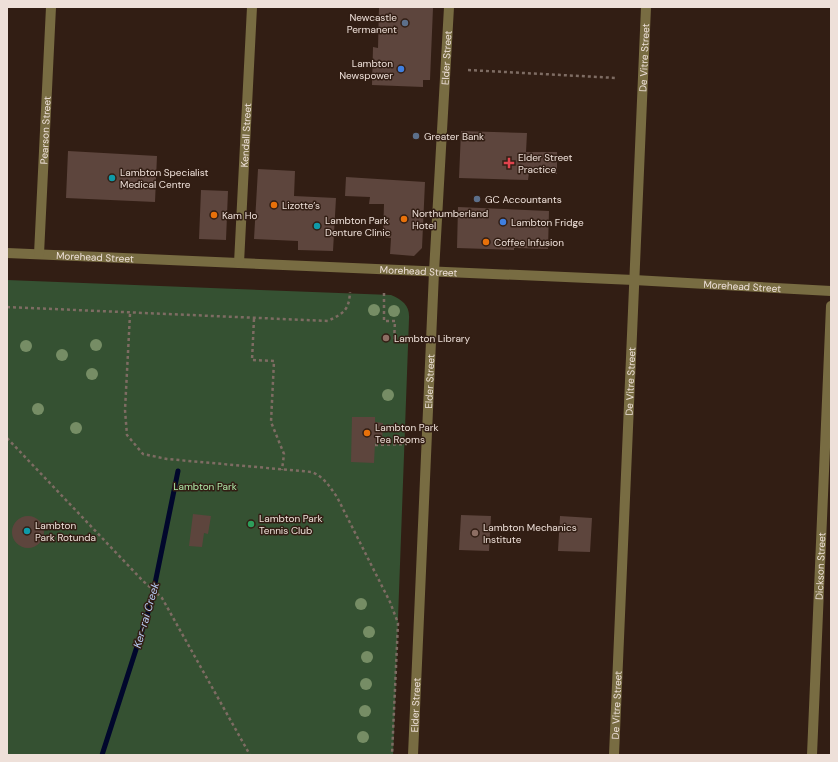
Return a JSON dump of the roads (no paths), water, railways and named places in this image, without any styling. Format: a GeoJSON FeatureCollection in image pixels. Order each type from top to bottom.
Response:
{"type":"FeatureCollection","features":[{"type":"Feature","properties":{"kind":"street","name":"Pearson Street"},"geometry":{"type":"LineString","coordinates":[[39,254],[51,7]]}},
{"type":"Feature","properties":{"kind":"street","name":"Kendall Street"},"geometry":{"type":"LineString","coordinates":[[239,263],[252,7]]}},
{"type":"Feature","properties":{"kind":"street","name":"Elder Street"},"geometry":{"type":"LineString","coordinates":[[413,755],[434,272],[449,7]]}},
{"type":"Feature","properties":{"kind":"street","name":"De Vitre Street"},"geometry":{"type":"LineString","coordinates":[[614,755],[646,7]]}},
{"type":"Feature","properties":{"kind":"street","name":"Morehead Street"},"geometry":{"type":"LineString","coordinates":[[7,253],[634,280],[831,291]]}},
{"type":"Feature","properties":{"kind":"street","name":"Dickson Street"},"geometry":{"type":"LineString","coordinates":[[812,755],[831,306]]}},
{"type":"Feature","properties":{"kind":"waterway","name":"Ker-rai Creek"},"geometry":{"type":"LineString","coordinates":[[102,755],[151,603],[178,471]]}},
{"type":"Feature","properties":{"kind":"place","name":"Newcastle Permanent"},"geometry":{"type":"Point","coordinates":[405,23]}},
{"type":"Feature","properties":{"kind":"place","name":"Lambton Newspower"},"geometry":{"type":"Point","coordinates":[401,69]}},
{"type":"Feature","properties":{"kind":"place","name":"Greater Bank"},"geometry":{"type":"Point","coordinates":[416,136]}},
{"type":"Feature","properties":{"kind":"place","name":"Elder Street Practice"},"geometry":{"type":"Point","coordinates":[509,163]}},
{"type":"Feature","properties":{"kind":"place","name":"Lambton Specialist Medical Centre"},"geometry":{"type":"Point","coordinates":[112,178]}},
{"type":"Feature","properties":{"kind":"place","name":"GC Accountants"},"geometry":{"type":"Point","coordinates":[477,199]}},
{"type":"Feature","properties":{"kind":"place","name":"Lizotte’s"},"geometry":{"type":"Point","coordinates":[274,205]}},
{"type":"Feature","properties":{"kind":"place","name":"Kam Ho"},"geometry":{"type":"Point","coordinates":[214,215]}},
{"type":"Feature","properties":{"kind":"place","name":"Northumberland Hotel"},"geometry":{"type":"Point","coordinates":[404,219]}},
{"type":"Feature","properties":{"kind":"place","name":"Lambton Fridge"},"geometry":{"type":"Point","coordinates":[503,222]}},
{"type":"Feature","properties":{"kind":"place","name":"Lambton Park Denture Clinic"},"geometry":{"type":"Point","coordinates":[317,226]}},
{"type":"Feature","properties":{"kind":"place","name":"Coffee Infusion"},"geometry":{"type":"Point","coordinates":[486,242]}},
{"type":"Feature","properties":{"kind":"place","name":"Lambton Library"},"geometry":{"type":"Point","coordinates":[386,338]}},
{"type":"Feature","properties":{"kind":"place","name":"Lambton Park Tea Rooms"},"geometry":{"type":"Point","coordinates":[367,433]}},
{"type":"Feature","properties":{"kind":"place","name":"Lambton Park Tennis Club"},"geometry":{"type":"Point","coordinates":[251,524]}},
{"type":"Feature","properties":{"kind":"place","name":"Lambton Park Rotunda"},"geometry":{"type":"Point","coordinates":[27,531]}},
{"type":"Feature","properties":{"kind":"place","name":"Lambton Mechanics Institute"},"geometry":{"type":"Point","coordinates":[475,533]}},
{"type":"Feature","properties":{"kind":"park label","name":"Lambton Park"},"geometry":{"type":"Point","coordinates":[205,486]}}]}
